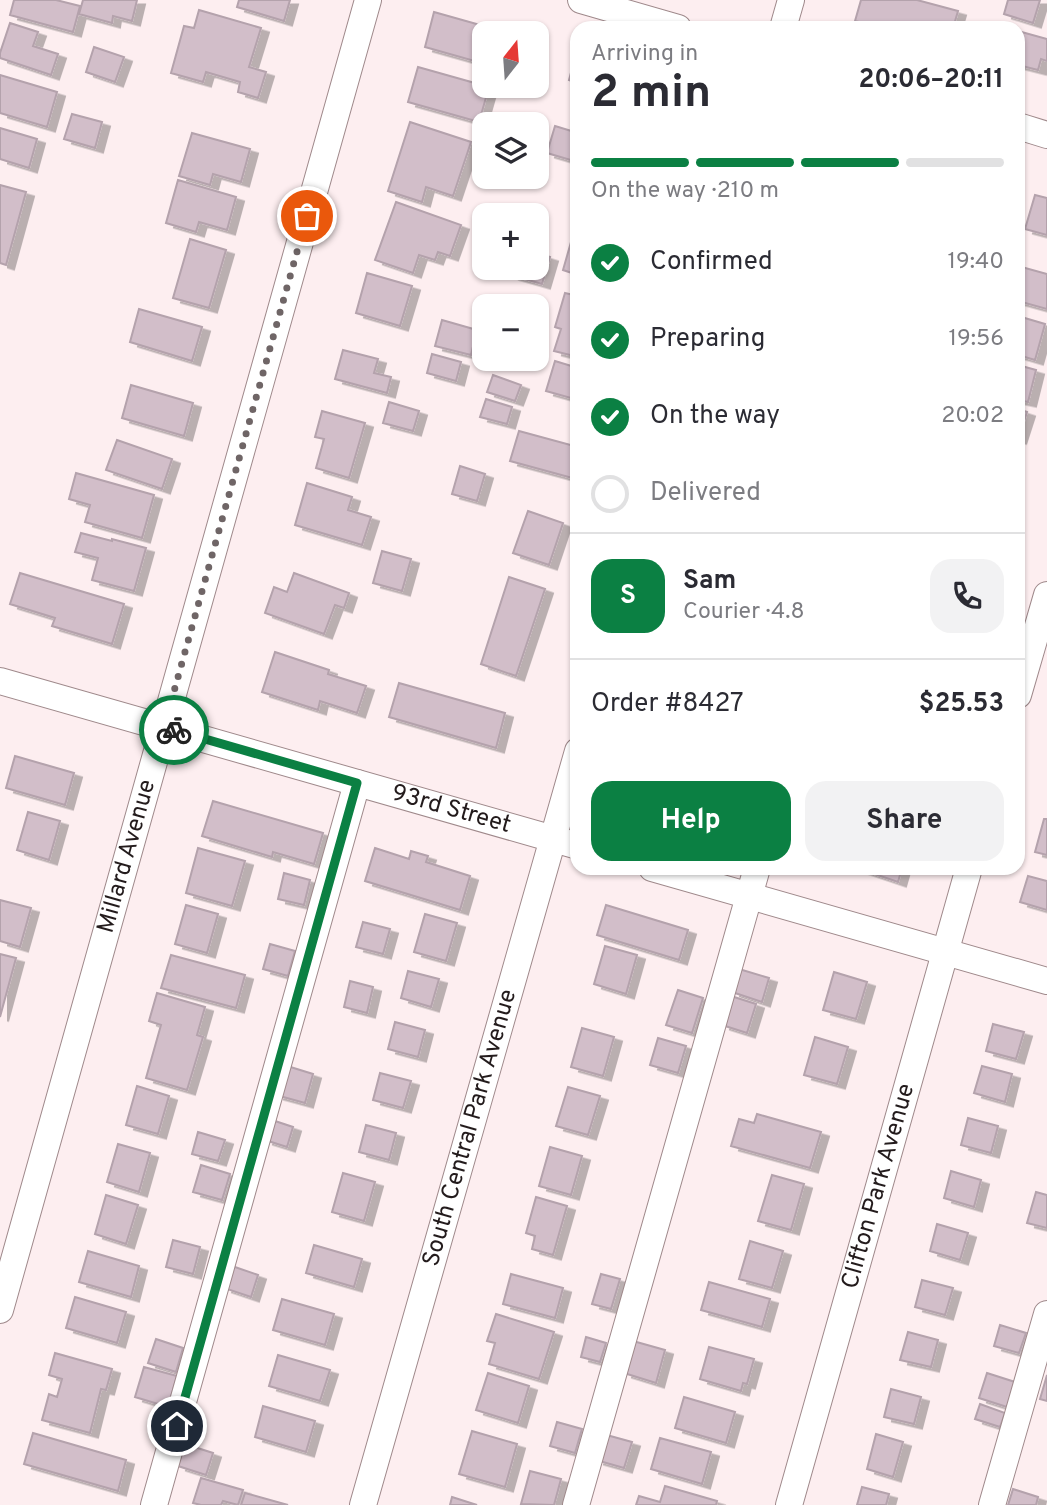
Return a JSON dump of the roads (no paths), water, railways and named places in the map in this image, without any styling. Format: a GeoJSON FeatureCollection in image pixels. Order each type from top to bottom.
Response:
{"type":"FeatureCollection","features":[{"type":"Feature","properties":{"kind":"street","name":"Millard Avenue"},"geometry":{"type":"LineString","coordinates":[[0,1310],[368,0]]}},
{"type":"Feature","properties":{"kind":"street"},"geometry":{"type":"LineString","coordinates":[[581,0],[654,21]]}},
{"type":"Feature","properties":{"kind":"street"},"geometry":{"type":"LineString","coordinates":[[785,21],[792,0]]}},
{"type":"Feature","properties":{"kind":"street"},"geometry":{"type":"LineString","coordinates":[[1025,128],[1047,135]]}},
{"type":"Feature","properties":{"kind":"street"},"geometry":{"type":"LineString","coordinates":[[1025,671],[1047,595]]}},
{"type":"Feature","properties":{"kind":"street","name":"93rd Street"},"geometry":{"type":"LineString","coordinates":[[0,681],[565,843]]}},
{"type":"Feature","properties":{"kind":"street"},"geometry":{"type":"LineString","coordinates":[[155,1505],[357,783]]}},
{"type":"Feature","properties":{"kind":"street","name":"South Central Park Avenue"},"geometry":{"type":"LineString","coordinates":[[363,1505],[565,843],[570,808]]}},
{"type":"Feature","properties":{"kind":"street"},"geometry":{"type":"LineString","coordinates":[[676,875],[1047,982]]}},
{"type":"Feature","properties":{"kind":"street"},"geometry":{"type":"LineString","coordinates":[[576,1505],[755,875]]}},
{"type":"Feature","properties":{"kind":"street","name":"Clifton Park Avenue"},"geometry":{"type":"LineString","coordinates":[[789,1505],[968,875]]}},
{"type":"Feature","properties":{"kind":"street"},"geometry":{"type":"LineString","coordinates":[[992,1505],[1047,1314]]}}]}
